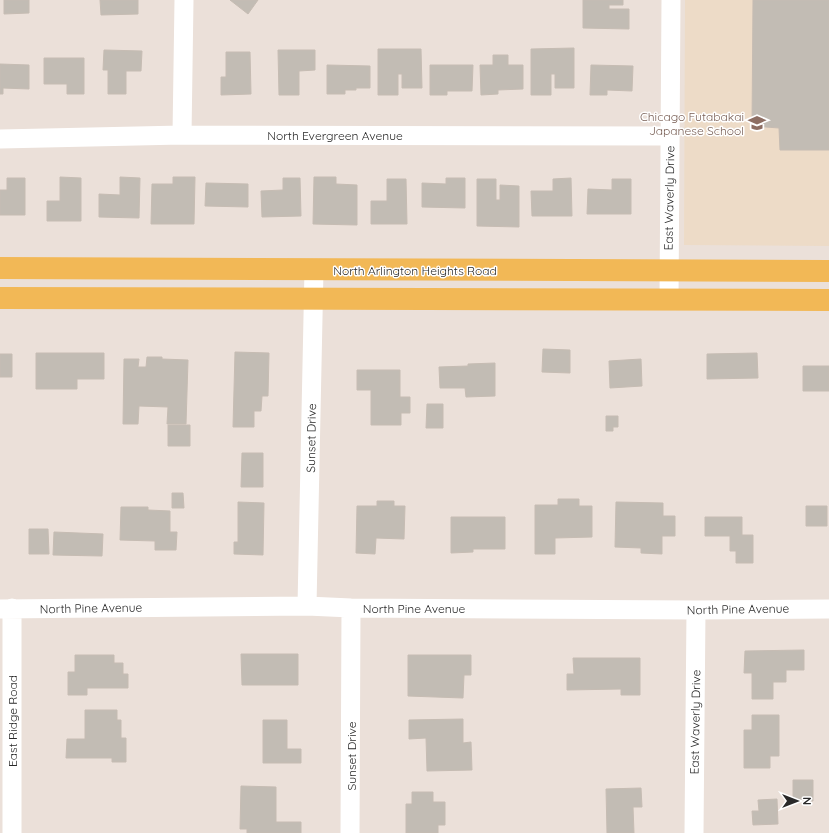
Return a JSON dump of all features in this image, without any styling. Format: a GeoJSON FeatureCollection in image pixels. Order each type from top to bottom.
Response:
{"type":"FeatureCollection","features":[{"type":"Feature","properties":{"kind":"main road","name":"North Arlington Heights Road"},"geometry":{"type":"LineString","coordinates":[[0,268],[668,272],[829,271]]}},
{"type":"Feature","properties":{"kind":"main road"},"geometry":{"type":"LineString","coordinates":[[0,298],[829,300]]}},
{"type":"Feature","properties":{"kind":"street"},"geometry":{"type":"LineString","coordinates":[[182,135],[184,0]]}},
{"type":"Feature","properties":{"kind":"street","name":"East Waverly Drive"},"geometry":{"type":"LineString","coordinates":[[669,300],[671,0]]}},
{"type":"Feature","properties":{"kind":"street","name":"North Evergreen Avenue"},"geometry":{"type":"LineString","coordinates":[[0,139],[182,135],[670,136]]}},
{"type":"Feature","properties":{"kind":"street","name":"Sunset Drive"},"geometry":{"type":"LineString","coordinates":[[307,606],[314,269]]}},
{"type":"Feature","properties":{"kind":"street","name":"North Pine Avenue"},"geometry":{"type":"LineString","coordinates":[[6,608],[307,606],[351,608],[696,610],[829,609]]}},
{"type":"Feature","properties":{"kind":"street","name":"East Ridge Road"},"geometry":{"type":"LineString","coordinates":[[6,608],[12,833]]}},
{"type":"Feature","properties":{"kind":"street","name":"Sunset Drive"},"geometry":{"type":"LineString","coordinates":[[350,833],[351,608]]}},
{"type":"Feature","properties":{"kind":"street","name":"East Waverly Drive"},"geometry":{"type":"LineString","coordinates":[[694,833],[696,610]]}},
{"type":"Feature","properties":{"kind":"shaded area","name":"Chicago Futabakai Japanese School"},"geometry":{"type":"Polygon","coordinates":[[[685,0],[829,0],[829,246],[684,245],[685,0]]]}},
{"type":"Feature","properties":{"kind":"building"},"geometry":{"type":"Polygon","coordinates":[[[4,0],[29,0],[29,13],[4,14],[4,0]]]}},
{"type":"Feature","properties":{"kind":"building"},"geometry":{"type":"Polygon","coordinates":[[[100,0],[138,0],[138,14],[101,15],[100,0]]]}},
{"type":"Feature","properties":{"kind":"building"},"geometry":{"type":"Polygon","coordinates":[[[230,0],[258,0],[248,14],[230,0]]]}},
{"type":"Feature","properties":{"kind":"building"},"geometry":{"type":"Polygon","coordinates":[[[583,0],[623,0],[623,5],[609,5],[609,9],[629,9],[629,29],[583,28],[583,0]]]}},
{"type":"Feature","properties":{"kind":"building","name":"Chicago Futabakai Japanese School"},"geometry":{"type":"Polygon","coordinates":[[[753,0],[829,0],[829,150],[780,150],[779,128],[752,126],[753,0]]]}},
{"type":"Feature","properties":{"kind":"building"},"geometry":{"type":"Polygon","coordinates":[[[574,48],[574,88],[555,88],[555,74],[551,74],[551,95],[531,95],[531,49],[574,48]]]}},
{"type":"Feature","properties":{"kind":"building"},"geometry":{"type":"Polygon","coordinates":[[[378,49],[421,49],[422,88],[402,88],[402,74],[398,74],[398,95],[378,95],[378,49]]]}},
{"type":"Feature","properties":{"kind":"building"},"geometry":{"type":"Polygon","coordinates":[[[104,50],[142,51],[141,71],[126,71],[126,94],[108,94],[108,70],[103,70],[104,50]]]}},
{"type":"Feature","properties":{"kind":"building"},"geometry":{"type":"Polygon","coordinates":[[[278,50],[315,50],[315,70],[299,71],[299,95],[279,95],[278,50]]]}},
{"type":"Feature","properties":{"kind":"building"},"geometry":{"type":"Polygon","coordinates":[[[226,52],[250,52],[251,94],[221,95],[221,77],[226,77],[226,52]]]}},
{"type":"Feature","properties":{"kind":"building"},"geometry":{"type":"Polygon","coordinates":[[[493,55],[508,55],[508,65],[523,65],[523,89],[498,90],[498,94],[481,95],[480,65],[493,65],[493,55]]]}},
{"type":"Feature","properties":{"kind":"building"},"geometry":{"type":"Polygon","coordinates":[[[44,58],[84,58],[84,94],[67,94],[67,84],[44,84],[44,58]]]}},
{"type":"Feature","properties":{"kind":"building"},"geometry":{"type":"Polygon","coordinates":[[[0,64],[29,65],[29,89],[3,88],[3,94],[0,94],[0,64]]]}},
{"type":"Feature","properties":{"kind":"building"},"geometry":{"type":"Polygon","coordinates":[[[327,65],[370,66],[370,88],[345,90],[345,94],[327,94],[327,65]]]}},
{"type":"Feature","properties":{"kind":"building"},"geometry":{"type":"Polygon","coordinates":[[[430,65],[473,65],[472,91],[447,91],[447,95],[430,95],[430,65]]]}},
{"type":"Feature","properties":{"kind":"building"},"geometry":{"type":"Polygon","coordinates":[[[591,65],[633,66],[632,91],[607,90],[607,95],[590,95],[591,65]]]}},
{"type":"Feature","properties":{"kind":"building"},"geometry":{"type":"Polygon","coordinates":[[[60,177],[81,178],[81,221],[47,221],[47,201],[60,201],[60,177]]]}},
{"type":"Feature","properties":{"kind":"building"},"geometry":{"type":"Polygon","coordinates":[[[120,177],[140,178],[139,218],[99,217],[99,194],[120,195],[120,177]]]}},
{"type":"Feature","properties":{"kind":"building"},"geometry":{"type":"Polygon","coordinates":[[[173,177],[195,177],[194,224],[151,224],[152,184],[173,184],[173,177]]]}},
{"type":"Feature","properties":{"kind":"building"},"geometry":{"type":"Polygon","coordinates":[[[314,177],[336,177],[336,184],[357,185],[357,225],[313,224],[314,177]]]}},
{"type":"Feature","properties":{"kind":"building"},"geometry":{"type":"Polygon","coordinates":[[[7,178],[25,178],[25,215],[0,215],[0,190],[7,190],[7,178]]]}},
{"type":"Feature","properties":{"kind":"building"},"geometry":{"type":"Polygon","coordinates":[[[283,178],[300,178],[301,216],[262,217],[261,191],[283,190],[283,178]]]}},
{"type":"Feature","properties":{"kind":"building"},"geometry":{"type":"Polygon","coordinates":[[[446,178],[465,178],[465,208],[422,207],[422,183],[446,184],[446,178]]]}},
{"type":"Feature","properties":{"kind":"building"},"geometry":{"type":"Polygon","coordinates":[[[571,178],[572,216],[532,216],[531,191],[553,191],[553,179],[571,178]]]}},
{"type":"Feature","properties":{"kind":"building"},"geometry":{"type":"Polygon","coordinates":[[[387,179],[406,179],[407,224],[371,224],[371,201],[387,201],[387,179]]]}},
{"type":"Feature","properties":{"kind":"building"},"geometry":{"type":"Polygon","coordinates":[[[477,179],[496,179],[496,200],[500,200],[500,185],[519,186],[519,227],[477,226],[477,179]]]}},
{"type":"Feature","properties":{"kind":"building"},"geometry":{"type":"Polygon","coordinates":[[[612,179],[631,179],[631,214],[587,214],[588,189],[612,190],[612,179]]]}},
{"type":"Feature","properties":{"kind":"building"},"geometry":{"type":"Polygon","coordinates":[[[206,183],[248,184],[248,207],[205,206],[206,183]]]}},
{"type":"Feature","properties":{"kind":"building"},"geometry":{"type":"Polygon","coordinates":[[[543,349],[570,350],[570,373],[542,372],[543,349]]]}},
{"type":"Feature","properties":{"kind":"building"},"geometry":{"type":"Polygon","coordinates":[[[235,352],[269,353],[268,396],[262,396],[261,411],[254,411],[254,427],[233,427],[235,352]]]}},
{"type":"Feature","properties":{"kind":"building"},"geometry":{"type":"Polygon","coordinates":[[[36,353],[104,353],[104,379],[77,379],[77,389],[36,389],[36,353]]]}},
{"type":"Feature","properties":{"kind":"building"},"geometry":{"type":"Polygon","coordinates":[[[757,353],[758,378],[707,379],[707,354],[757,353]]]}},
{"type":"Feature","properties":{"kind":"building"},"geometry":{"type":"Polygon","coordinates":[[[0,354],[12,354],[12,377],[0,377],[0,354]]]}},
{"type":"Feature","properties":{"kind":"building"},"geometry":{"type":"Polygon","coordinates":[[[147,357],[188,360],[186,424],[167,424],[168,407],[139,406],[138,424],[123,424],[124,359],[139,359],[138,367],[146,367],[147,357]]]}},
{"type":"Feature","properties":{"kind":"building"},"geometry":{"type":"Polygon","coordinates":[[[641,359],[642,386],[610,388],[609,361],[641,359]]]}},
{"type":"Feature","properties":{"kind":"building"},"geometry":{"type":"Polygon","coordinates":[[[495,363],[495,396],[466,397],[465,388],[440,388],[439,367],[495,363]]]}},
{"type":"Feature","properties":{"kind":"building"},"geometry":{"type":"Polygon","coordinates":[[[803,366],[829,366],[829,391],[803,391],[803,366]]]}},
{"type":"Feature","properties":{"kind":"building"},"geometry":{"type":"Polygon","coordinates":[[[357,370],[400,370],[400,397],[410,397],[410,413],[401,413],[401,425],[371,425],[371,390],[357,390],[357,370]]]}},
{"type":"Feature","properties":{"kind":"building"},"geometry":{"type":"Polygon","coordinates":[[[427,404],[443,404],[443,428],[426,428],[427,404]]]}},
{"type":"Feature","properties":{"kind":"building"},"geometry":{"type":"Polygon","coordinates":[[[606,416],[618,416],[618,427],[613,427],[613,431],[606,431],[606,416]]]}},
{"type":"Feature","properties":{"kind":"building"},"geometry":{"type":"Polygon","coordinates":[[[168,425],[190,425],[190,446],[168,446],[168,425]]]}},
{"type":"Feature","properties":{"kind":"building"},"geometry":{"type":"Polygon","coordinates":[[[242,453],[263,453],[263,487],[241,487],[242,453]]]}},
{"type":"Feature","properties":{"kind":"building"},"geometry":{"type":"Polygon","coordinates":[[[172,493],[183,493],[184,508],[172,508],[172,493]]]}},
{"type":"Feature","properties":{"kind":"building"},"geometry":{"type":"Polygon","coordinates":[[[558,499],[579,499],[579,506],[592,506],[592,537],[555,538],[555,554],[535,554],[535,505],[558,505],[558,499]]]}},
{"type":"Feature","properties":{"kind":"building"},"geometry":{"type":"Polygon","coordinates":[[[377,501],[394,501],[394,506],[405,506],[404,539],[376,538],[375,554],[356,553],[357,506],[377,506],[377,501]]]}},
{"type":"Feature","properties":{"kind":"building"},"geometry":{"type":"Polygon","coordinates":[[[238,502],[264,503],[263,555],[234,554],[234,542],[238,542],[238,502]]]}},
{"type":"Feature","properties":{"kind":"building"},"geometry":{"type":"Polygon","coordinates":[[[616,502],[663,503],[663,516],[675,516],[675,536],[662,536],[662,554],[641,553],[641,548],[615,547],[616,502]]]}},
{"type":"Feature","properties":{"kind":"building"},"geometry":{"type":"Polygon","coordinates":[[[806,506],[827,506],[827,526],[806,526],[806,506]]]}},
{"type":"Feature","properties":{"kind":"building"},"geometry":{"type":"Polygon","coordinates":[[[121,507],[148,507],[148,510],[170,511],[170,532],[177,532],[176,550],[155,550],[155,541],[120,540],[121,507]]]}},
{"type":"Feature","properties":{"kind":"building"},"geometry":{"type":"Polygon","coordinates":[[[451,517],[505,517],[505,549],[473,549],[473,552],[451,553],[451,517]]]}},
{"type":"Feature","properties":{"kind":"building"},"geometry":{"type":"Polygon","coordinates":[[[705,517],[742,517],[742,535],[753,535],[753,563],[736,563],[736,551],[730,551],[730,536],[705,536],[705,517]]]}},
{"type":"Feature","properties":{"kind":"building"},"geometry":{"type":"Polygon","coordinates":[[[29,529],[48,529],[49,554],[29,554],[29,529]]]}},
{"type":"Feature","properties":{"kind":"building"},"geometry":{"type":"Polygon","coordinates":[[[54,532],[103,534],[102,556],[53,555],[54,532]]]}},
{"type":"Feature","properties":{"kind":"building"},"geometry":{"type":"Polygon","coordinates":[[[804,650],[804,670],[786,670],[786,682],[773,682],[773,699],[752,699],[752,673],[744,673],[745,651],[804,650]]]}},
{"type":"Feature","properties":{"kind":"building"},"geometry":{"type":"Polygon","coordinates":[[[241,654],[298,654],[298,685],[242,685],[241,654]]]}},
{"type":"Feature","properties":{"kind":"building"},"geometry":{"type":"Polygon","coordinates":[[[75,655],[114,655],[114,663],[123,663],[123,674],[128,674],[128,688],[87,688],[87,695],[68,695],[68,672],[75,672],[75,655]]]}},
{"type":"Feature","properties":{"kind":"building"},"geometry":{"type":"Polygon","coordinates":[[[408,655],[471,655],[471,675],[464,675],[463,698],[408,696],[408,655]]]}},
{"type":"Feature","properties":{"kind":"building"},"geometry":{"type":"Polygon","coordinates":[[[573,658],[640,658],[640,695],[621,695],[621,689],[567,690],[567,674],[574,674],[573,658]]]}},
{"type":"Feature","properties":{"kind":"building"},"geometry":{"type":"Polygon","coordinates":[[[85,710],[117,710],[117,720],[121,720],[121,738],[126,738],[126,762],[112,762],[112,758],[66,758],[67,739],[85,739],[85,710]]]}},
{"type":"Feature","properties":{"kind":"building"},"geometry":{"type":"Polygon","coordinates":[[[752,715],[779,715],[779,756],[770,756],[770,768],[744,768],[744,730],[752,730],[752,715]]]}},
{"type":"Feature","properties":{"kind":"building"},"geometry":{"type":"Polygon","coordinates":[[[463,719],[463,743],[471,742],[472,770],[427,771],[426,738],[409,739],[409,720],[463,719]]]}},
{"type":"Feature","properties":{"kind":"building"},"geometry":{"type":"Polygon","coordinates":[[[263,720],[287,720],[287,749],[301,749],[301,763],[263,763],[263,720]]]}},
{"type":"Feature","properties":{"kind":"building"},"geometry":{"type":"Polygon","coordinates":[[[793,780],[813,780],[813,801],[793,801],[793,780]]]}},
{"type":"Feature","properties":{"kind":"building"},"geometry":{"type":"Polygon","coordinates":[[[241,786],[276,787],[276,822],[301,822],[301,833],[247,833],[247,829],[240,829],[241,786]]]}},
{"type":"Feature","properties":{"kind":"building"},"geometry":{"type":"Polygon","coordinates":[[[641,788],[642,807],[633,807],[634,833],[607,833],[606,789],[641,788]]]}},
{"type":"Feature","properties":{"kind":"building"},"geometry":{"type":"Polygon","coordinates":[[[412,792],[433,792],[433,802],[445,802],[445,825],[438,825],[438,833],[406,833],[406,804],[412,804],[412,792]]]}},
{"type":"Feature","properties":{"kind":"building"},"geometry":{"type":"Polygon","coordinates":[[[777,799],[778,824],[753,825],[752,811],[759,811],[758,800],[777,799]]]}},
{"type":"Feature","properties":{"kind":"place","name":"Chicago Futabakai Japanese School"},"geometry":{"type":"Point","coordinates":[757,123]}}]}
